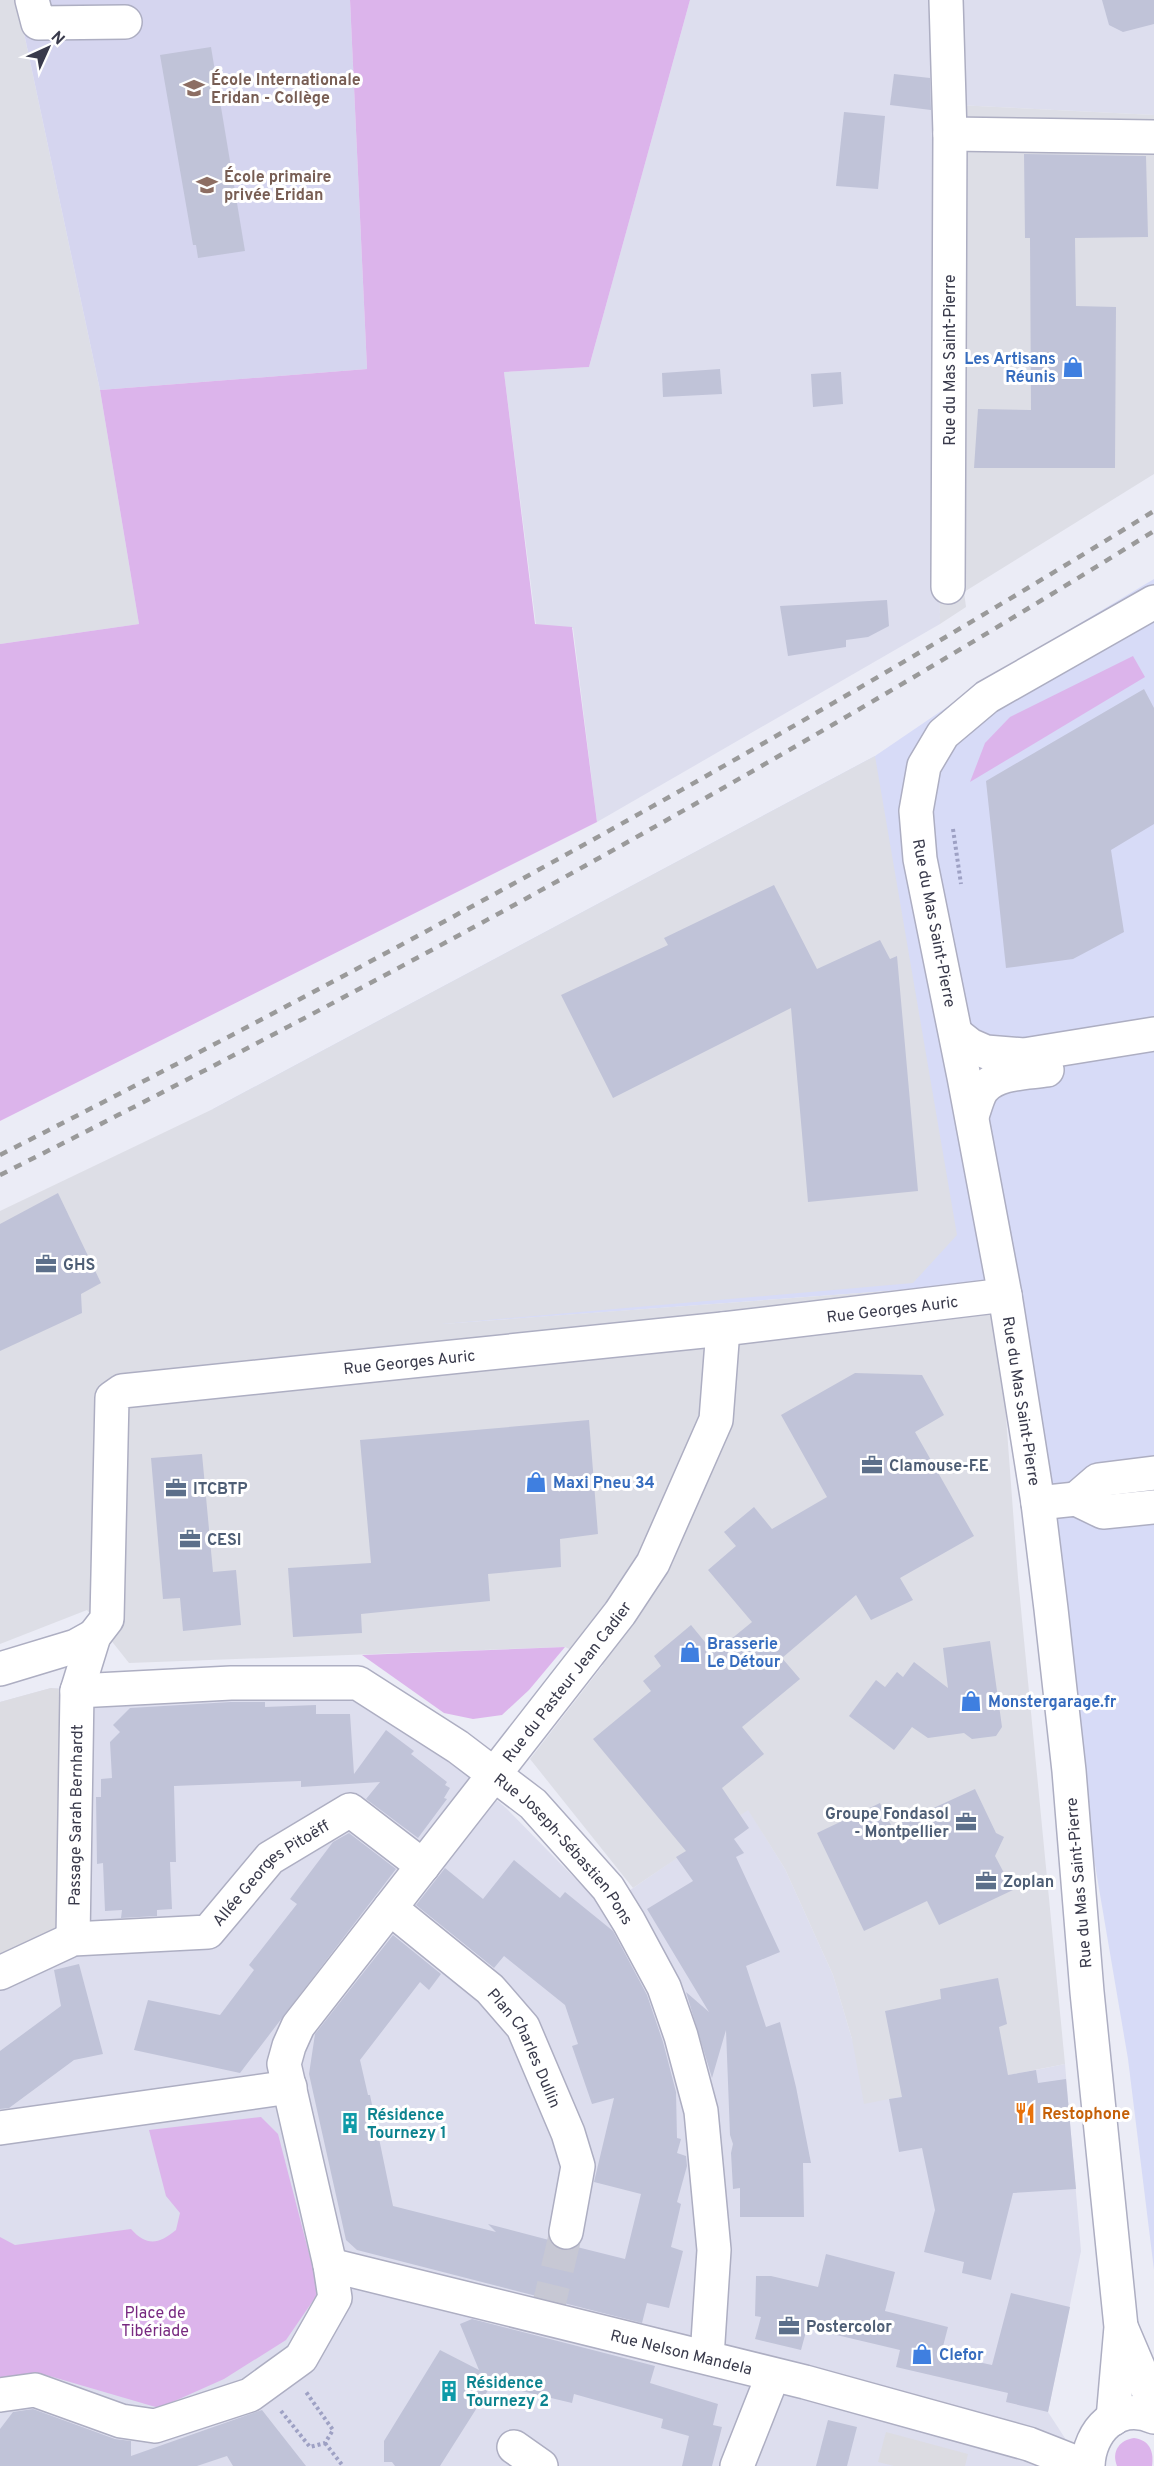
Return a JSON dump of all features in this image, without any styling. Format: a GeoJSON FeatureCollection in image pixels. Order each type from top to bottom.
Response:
{"type":"FeatureCollection","features":[{"type":"Feature","properties":{"kind":"street"},"geometry":{"type":"LineString","coordinates":[[32,0],[38,23],[125,22]]}},
{"type":"Feature","properties":{"kind":"street","name":"Rue du Mas Saint-Pierre"},"geometry":{"type":"LineString","coordinates":[[946,0],[950,134],[948,586]]}},
{"type":"Feature","properties":{"kind":"street"},"geometry":{"type":"LineString","coordinates":[[950,134],[1154,137]]}},
{"type":"Feature","properties":{"kind":"street","name":"Rue du Mas Saint-Pierre"},"geometry":{"type":"LineString","coordinates":[[1113,2419],[1121,2327],[1087,1992],[1069,1771],[1038,1503],[1005,1295],[972,1116],[920,859],[916,810],[924,766],[943,734],[987,698],[1154,602]]}},
{"type":"Feature","properties":{"kind":"street"},"geometry":{"type":"LineString","coordinates":[[956,1034],[969,1045],[986,1052],[1024,1055],[1154,1034]]}},
{"type":"Feature","properties":{"kind":"street"},"geometry":{"type":"LineString","coordinates":[[972,1116],[982,1089],[1005,1076],[1154,1054]]}},
{"type":"Feature","properties":{"kind":"street","name":"Rue Georges Auric"},"geometry":{"type":"LineString","coordinates":[[77,1690],[94,1636],[107,1619],[112,1398],[122,1391],[723,1329],[1005,1295]]}},
{"type":"Feature","properties":{"kind":"street","name":"Rue du Pasteur Jean Cadier"},"geometry":{"type":"LineString","coordinates":[[290,2087],[284,2064],[298,2026],[620,1613],[652,1563],[716,1420],[723,1329]]}},
{"type":"Feature","properties":{"kind":"street"},"geometry":{"type":"LineString","coordinates":[[1076,1499],[1098,1480],[1154,1473]]}},
{"type":"Feature","properties":{"kind":"street"},"geometry":{"type":"LineString","coordinates":[[1038,1503],[1076,1499],[1103,1512],[1154,1507]]}},
{"type":"Feature","properties":{"kind":"street"},"geometry":{"type":"LineString","coordinates":[[0,1669],[76,1646],[94,1636]]}},
{"type":"Feature","properties":{"kind":"street","name":"Rue Joseph-Sébastien Pons"},"geometry":{"type":"LineString","coordinates":[[77,1690],[231,1683],[358,1683],[458,1747],[533,1804],[608,1888],[647,1952],[664,1988],[681,2036],[701,2111],[714,2250],[707,2357]]}},
{"type":"Feature","properties":{"kind":"street","name":"Passage Sarah Bernhardt"},"geometry":{"type":"LineString","coordinates":[[73,1939],[77,1690]]}},
{"type":"Feature","properties":{"kind":"street","name":"Allée Georges Pitoëff"},"geometry":{"type":"LineString","coordinates":[[0,1973],[73,1939],[208,1932],[270,1858],[350,1810],[423,1866]]}},
{"type":"Feature","properties":{"kind":"street","name":"Plan Charles Dullin"},"geometry":{"type":"LineString","coordinates":[[390,1908],[490,1989],[523,2027],[567,2133],[578,2166],[566,2232]]}},
{"type":"Feature","properties":{"kind":"street"},"geometry":{"type":"LineString","coordinates":[[0,2128],[290,2087],[330,2265],[335,2298],[301,2358],[250,2395],[155,2426],[122,2421],[35,2390],[0,2395]]}},
{"type":"Feature","properties":{"kind":"street","name":"Rue Nelson Mandela"},"geometry":{"type":"LineString","coordinates":[[330,2265],[707,2357],[1029,2444],[1059,2446],[1088,2458]]}},
{"type":"Feature","properties":{"kind":"street","name":"Rue du Mas Saint-Pierre"},"geometry":{"type":"LineString","coordinates":[[1121,2327],[1154,2404]]}},
{"type":"Feature","properties":{"kind":"street"},"geometry":{"type":"LineString","coordinates":[[737,2466],[773,2375]]}},
{"type":"Feature","properties":{"kind":"street"},"geometry":{"type":"LineString","coordinates":[[1088,2458],[1103,2425],[1113,2419],[1137,2413],[1154,2417]]}},
{"type":"Feature","properties":{"kind":"street"},"geometry":{"type":"LineString","coordinates":[[514,2447],[541,2466]]}},
{"type":"Feature","properties":{"kind":"path"},"geometry":{"type":"LineString","coordinates":[[275,2377],[333,2430],[325,2444],[310,2447],[275,2377]]}},
{"type":"Feature","properties":{"kind":"path"},"geometry":{"type":"LineString","coordinates":[[325,2444],[343,2466]]}},
{"type":"Feature","properties":{"kind":"shaded area"},"geometry":{"type":"Polygon","coordinates":[[[0,0],[17,0],[100,390],[139,624],[0,644],[0,0]]]}},
{"type":"Feature","properties":{"kind":"shaded area","name":"École primaire privée Eridan"},"geometry":{"type":"Polygon","coordinates":[[[17,0],[350,0],[367,369],[100,390],[17,0]]]}},
{"type":"Feature","properties":{"kind":"shaded area"},"geometry":{"type":"Polygon","coordinates":[[[690,0],[1154,0],[1154,115],[937,104],[940,624],[597,822],[573,628],[536,625],[504,372],[589,367],[690,0]]]}},
{"type":"Feature","properties":{"kind":"shaded area"},"geometry":{"type":"Polygon","coordinates":[[[937,104],[1154,115],[1154,474],[964,592],[966,607],[940,624],[937,104]]]}},
{"type":"Feature","properties":{"kind":"shaded area"},"geometry":{"type":"Polygon","coordinates":[[[1154,579],[1154,2270],[1128,2059],[996,1283],[363,1330],[213,1109],[875,756],[997,673],[1154,579]]]}},
{"type":"Feature","properties":{"kind":"shaded area"},"geometry":{"type":"Polygon","coordinates":[[[875,756],[957,1235],[913,1283],[442,1324],[996,1283],[1018,1578],[1065,2064],[864,2104],[852,2039],[833,1975],[785,1869],[748,1810],[633,1888],[530,1759],[603,1665],[565,1647],[129,1663],[87,1610],[0,1644],[0,1211],[213,1109],[875,756]]]}},
{"type":"Feature","properties":{"kind":"shaded area"},"geometry":{"type":"Polygon","coordinates":[[[51,1688],[351,1698],[427,1742],[506,1808],[604,1908],[748,1809],[785,1869],[833,1975],[852,2039],[976,2082],[1065,2064],[1081,2251],[1048,2412],[1083,2466],[0,2466],[0,1702],[51,1688]]]}},
{"type":"Feature","properties":{"kind":"shaded area"},"geometry":{"type":"Polygon","coordinates":[[[51,1688],[77,1691],[73,1939],[0,1973],[0,1702],[51,1688]]]}},
{"type":"Feature","properties":{"kind":"shaded area"},"geometry":{"type":"Polygon","coordinates":[[[886,2432],[968,2454],[965,2466],[894,2466],[878,2462],[886,2432]]]}},
{"type":"Feature","properties":{"kind":"green space"},"geometry":{"type":"Polygon","coordinates":[[[350,0],[690,0],[589,367],[504,372],[535,624],[572,627],[597,822],[0,1121],[0,644],[139,624],[100,390],[367,369],[350,0]]]}},
{"type":"Feature","properties":{"kind":"green space"},"geometry":{"type":"Polygon","coordinates":[[[1133,656],[1145,677],[970,782],[985,743],[1010,717],[1133,656]]]}},
{"type":"Feature","properties":{"kind":"green space"},"geometry":{"type":"Polygon","coordinates":[[[565,1647],[529,1690],[502,1715],[473,1719],[444,1713],[362,1655],[565,1647]]]}},
{"type":"Feature","properties":{"kind":"green space","name":"Place de Tibériade"},"geometry":{"type":"Polygon","coordinates":[[[261,2117],[278,2134],[319,2292],[286,2340],[224,2379],[159,2408],[46,2375],[0,2383],[0,2237],[15,2245],[131,2229],[142,2239],[159,2241],[176,2230],[180,2213],[166,2196],[149,2130],[261,2117]]]}},
{"type":"Feature","properties":{"kind":"green space"},"geometry":{"type":"Polygon","coordinates":[[[1134,2438],[1144,2441],[1150,2448],[1152,2466],[1117,2466],[1115,2456],[1118,2447],[1134,2438]]]}},
{"type":"Feature","properties":{"kind":"building"},"geometry":{"type":"Polygon","coordinates":[[[1102,0],[1154,0],[1154,24],[1123,32],[1109,25],[1102,0]]]}},
{"type":"Feature","properties":{"kind":"building"},"geometry":{"type":"Polygon","coordinates":[[[211,47],[245,251],[198,258],[196,245],[193,245],[160,55],[211,47]]]}},
{"type":"Feature","properties":{"kind":"building"},"geometry":{"type":"Polygon","coordinates":[[[894,74],[930,78],[931,110],[890,105],[894,74]]]}},
{"type":"Feature","properties":{"kind":"building"},"geometry":{"type":"Polygon","coordinates":[[[844,112],[885,116],[878,189],[836,186],[844,112]]]}},
{"type":"Feature","properties":{"kind":"building","name":"Les Artisans Réunis"},"geometry":{"type":"Polygon","coordinates":[[[1024,154],[1146,156],[1148,237],[1075,238],[1076,306],[1116,307],[1115,468],[974,468],[978,409],[1031,410],[1030,238],[1025,238],[1024,154]]]}},
{"type":"Feature","properties":{"kind":"building"},"geometry":{"type":"Polygon","coordinates":[[[720,369],[722,394],[663,397],[662,373],[720,369]]]}},
{"type":"Feature","properties":{"kind":"building"},"geometry":{"type":"Polygon","coordinates":[[[841,372],[843,404],[813,407],[811,374],[841,372]]]}},
{"type":"Feature","properties":{"kind":"building"},"geometry":{"type":"Polygon","coordinates":[[[887,600],[889,626],[868,637],[846,640],[846,647],[788,656],[780,606],[887,600]]]}},
{"type":"Feature","properties":{"kind":"building"},"geometry":{"type":"Polygon","coordinates":[[[1144,689],[1154,708],[1154,824],[1111,850],[1124,932],[1073,959],[1006,968],[986,781],[1144,689]]]}},
{"type":"Feature","properties":{"kind":"building"},"geometry":{"type":"Polygon","coordinates":[[[774,885],[817,969],[880,940],[890,959],[897,956],[918,1191],[808,1202],[791,1008],[613,1098],[561,995],[668,945],[664,938],[774,885]]]}},
{"type":"Feature","properties":{"kind":"building","name":"GHS"},"geometry":{"type":"Polygon","coordinates":[[[58,1193],[101,1283],[81,1294],[82,1313],[0,1351],[0,1224],[58,1193]]]}},
{"type":"Feature","properties":{"kind":"building"},"geometry":{"type":"Polygon","coordinates":[[[855,1373],[922,1375],[944,1415],[915,1432],[974,1536],[900,1578],[913,1600],[871,1620],[856,1595],[782,1658],[800,1679],[742,1727],[764,1754],[722,1788],[749,1828],[734,1839],[744,1853],[736,1857],[780,1952],[746,1966],[766,2027],[780,2022],[811,2163],[803,2163],[804,2217],[740,2217],[740,2188],[733,2189],[731,2153],[733,2144],[730,2135],[726,2030],[712,2078],[686,1992],[709,2012],[647,1909],[693,1881],[676,1857],[686,1851],[593,1739],[651,1691],[643,1681],[661,1666],[654,1656],[691,1625],[714,1653],[752,1622],[708,1570],[736,1546],[724,1532],[754,1507],[772,1529],[827,1497],[781,1415],[855,1373]]]}},
{"type":"Feature","properties":{"kind":"building"},"geometry":{"type":"Polygon","coordinates":[[[589,1420],[598,1534],[560,1539],[561,1567],[488,1574],[490,1601],[361,1614],[362,1633],[293,1637],[288,1568],[371,1563],[360,1440],[589,1420]]]}},
{"type":"Feature","properties":{"kind":"building"},"geometry":{"type":"Polygon","coordinates":[[[202,1454],[213,1572],[236,1570],[241,1625],[183,1631],[180,1598],[163,1599],[151,1458],[202,1454]]]}},
{"type":"Feature","properties":{"kind":"building"},"geometry":{"type":"Polygon","coordinates":[[[990,1641],[1002,1727],[996,1736],[972,1739],[964,1733],[928,1738],[912,1727],[894,1750],[849,1716],[876,1680],[885,1687],[897,1672],[903,1677],[914,1662],[948,1688],[943,1648],[990,1641]]]}},
{"type":"Feature","properties":{"kind":"building"},"geometry":{"type":"Polygon","coordinates":[[[265,1702],[265,1707],[316,1705],[316,1714],[350,1714],[354,1774],[386,1730],[414,1751],[411,1754],[447,1782],[445,1785],[450,1788],[444,1798],[447,1799],[418,1838],[366,1799],[380,1782],[301,1787],[301,1781],[174,1786],[176,1862],[170,1862],[172,1909],[157,1910],[157,1916],[121,1918],[122,1910],[105,1911],[103,1863],[97,1864],[96,1797],[101,1797],[101,1779],[112,1778],[110,1742],[120,1732],[113,1725],[130,1708],[265,1702]]]}},
{"type":"Feature","properties":{"kind":"building"},"geometry":{"type":"Polygon","coordinates":[[[975,1789],[996,1833],[1004,1837],[995,1856],[1013,1890],[939,1925],[927,1901],[864,1931],[817,1833],[880,1803],[892,1827],[975,1789]]]}},
{"type":"Feature","properties":{"kind":"building"},"geometry":{"type":"Polygon","coordinates":[[[349,1833],[396,1869],[240,2073],[134,2050],[148,2000],[220,2015],[254,1970],[249,1965],[297,1904],[290,1899],[333,1842],[349,1833]]]}},
{"type":"Feature","properties":{"kind":"building"},"geometry":{"type":"Polygon","coordinates":[[[514,1860],[560,1898],[565,1892],[613,1931],[647,1995],[663,2042],[676,2092],[677,2138],[681,2139],[677,2153],[686,2156],[687,2166],[677,2202],[681,2204],[671,2247],[683,2251],[669,2308],[647,2303],[642,2323],[357,2250],[346,2240],[309,2074],[315,2034],[393,1935],[441,1974],[429,1990],[420,1982],[360,2060],[368,2095],[370,2095],[393,2206],[496,2232],[488,2224],[549,2240],[554,2247],[562,2250],[572,2250],[577,2247],[625,2259],[641,2194],[594,2182],[614,2098],[592,2104],[572,2046],[578,2044],[565,2005],[504,1956],[494,1968],[416,1905],[445,1868],[483,1899],[514,1860]]]}},
{"type":"Feature","properties":{"kind":"building"},"geometry":{"type":"Polygon","coordinates":[[[79,1964],[103,2054],[74,2060],[9,2108],[0,2109],[0,2051],[61,2006],[54,1970],[79,1964]]]}},
{"type":"Feature","properties":{"kind":"building"},"geometry":{"type":"Polygon","coordinates":[[[998,1978],[1007,2024],[999,2027],[1008,2075],[1036,2070],[1038,2083],[1066,2079],[1076,2189],[1013,2193],[991,2280],[962,2273],[964,2262],[924,2252],[935,2210],[922,2148],[899,2152],[889,2099],[902,2097],[885,2011],[941,1999],[940,1989],[998,1978]]]}},
{"type":"Feature","properties":{"kind":"building"},"geometry":{"type":"Polygon","coordinates":[[[826,2254],[895,2272],[885,2311],[948,2327],[941,2354],[992,2365],[1011,2293],[1070,2307],[1048,2412],[1006,2402],[1008,2393],[896,2367],[900,2350],[807,2328],[801,2350],[755,2339],[761,2317],[755,2316],[756,2276],[771,2276],[818,2287],[826,2254]]]}},
{"type":"Feature","properties":{"kind":"building","name":"Résidence Tournezy 2"},"geometry":{"type":"Polygon","coordinates":[[[472,2319],[655,2366],[650,2383],[718,2404],[713,2425],[722,2427],[712,2466],[682,2466],[689,2436],[661,2428],[663,2419],[574,2394],[572,2403],[492,2384],[440,2466],[395,2466],[392,2462],[384,2462],[384,2441],[440,2350],[479,2370],[460,2324],[472,2319]]]}},
{"type":"Feature","properties":{"kind":"building"},"geometry":{"type":"Polygon","coordinates":[[[33,2409],[115,2439],[131,2441],[131,2456],[262,2410],[306,2466],[233,2466],[227,2456],[197,2466],[0,2466],[0,2429],[13,2412],[33,2409]]]}},
{"type":"Feature","properties":{"kind":"building"},"geometry":{"type":"Polygon","coordinates":[[[828,2420],[857,2427],[847,2466],[816,2466],[828,2420]]]}},
{"type":"Feature","properties":{"kind":"tunnel"},"geometry":{"type":"LineString","coordinates":[[546,2317],[566,2232]]}},
{"type":"Feature","properties":{"kind":"railway"},"geometry":{"type":"LineString","coordinates":[[0,1155],[293,1003],[583,845],[870,681],[1154,511]]}},
{"type":"Feature","properties":{"kind":"railway"},"geometry":{"type":"LineString","coordinates":[[0,1175],[294,1024],[584,866],[871,702],[1154,531]]}},
{"type":"Feature","properties":{"kind":"place","name":"École Internationale Eridan - Collège"},"geometry":{"type":"Point","coordinates":[194,88]}},
{"type":"Feature","properties":{"kind":"place","name":"École primaire privée Eridan"},"geometry":{"type":"Point","coordinates":[207,185]}},
{"type":"Feature","properties":{"kind":"place","name":"Les Artisans Réunis"},"geometry":{"type":"Point","coordinates":[1073,367]}},
{"type":"Feature","properties":{"kind":"place","name":"GHS"},"geometry":{"type":"Point","coordinates":[46,1264]}},
{"type":"Feature","properties":{"kind":"place","name":"Clamouse-F.E"},"geometry":{"type":"Point","coordinates":[872,1465]}},
{"type":"Feature","properties":{"kind":"place","name":"Maxi Pneu 34"},"geometry":{"type":"Point","coordinates":[536,1482]}},
{"type":"Feature","properties":{"kind":"place","name":"ITCBTP"},"geometry":{"type":"Point","coordinates":[176,1488]}},
{"type":"Feature","properties":{"kind":"place","name":"CESI"},"geometry":{"type":"Point","coordinates":[190,1539]}},
{"type":"Feature","properties":{"kind":"place","name":"Brasserie Le Détour"},"geometry":{"type":"Point","coordinates":[690,1652]}},
{"type":"Feature","properties":{"kind":"place","name":"Monstergarage.fr"},"geometry":{"type":"Point","coordinates":[971,1701]}},
{"type":"Feature","properties":{"kind":"place","name":"Groupe Fondasol - Montpellier"},"geometry":{"type":"Point","coordinates":[966,1822]}},
{"type":"Feature","properties":{"kind":"place","name":"Zoplan"},"geometry":{"type":"Point","coordinates":[986,1881]}},
{"type":"Feature","properties":{"kind":"place","name":"Restophone"},"geometry":{"type":"Point","coordinates":[1025,2113]}},
{"type":"Feature","properties":{"kind":"place","name":"Résidence Tournezy 1"},"geometry":{"type":"Point","coordinates":[350,2123]}},
{"type":"Feature","properties":{"kind":"place","name":"Postercolor"},"geometry":{"type":"Point","coordinates":[789,2326]}},
{"type":"Feature","properties":{"kind":"place","name":"Clefor"},"geometry":{"type":"Point","coordinates":[922,2354]}},
{"type":"Feature","properties":{"kind":"place","name":"Résidence Tournezy 2"},"geometry":{"type":"Point","coordinates":[449,2391]}}]}
